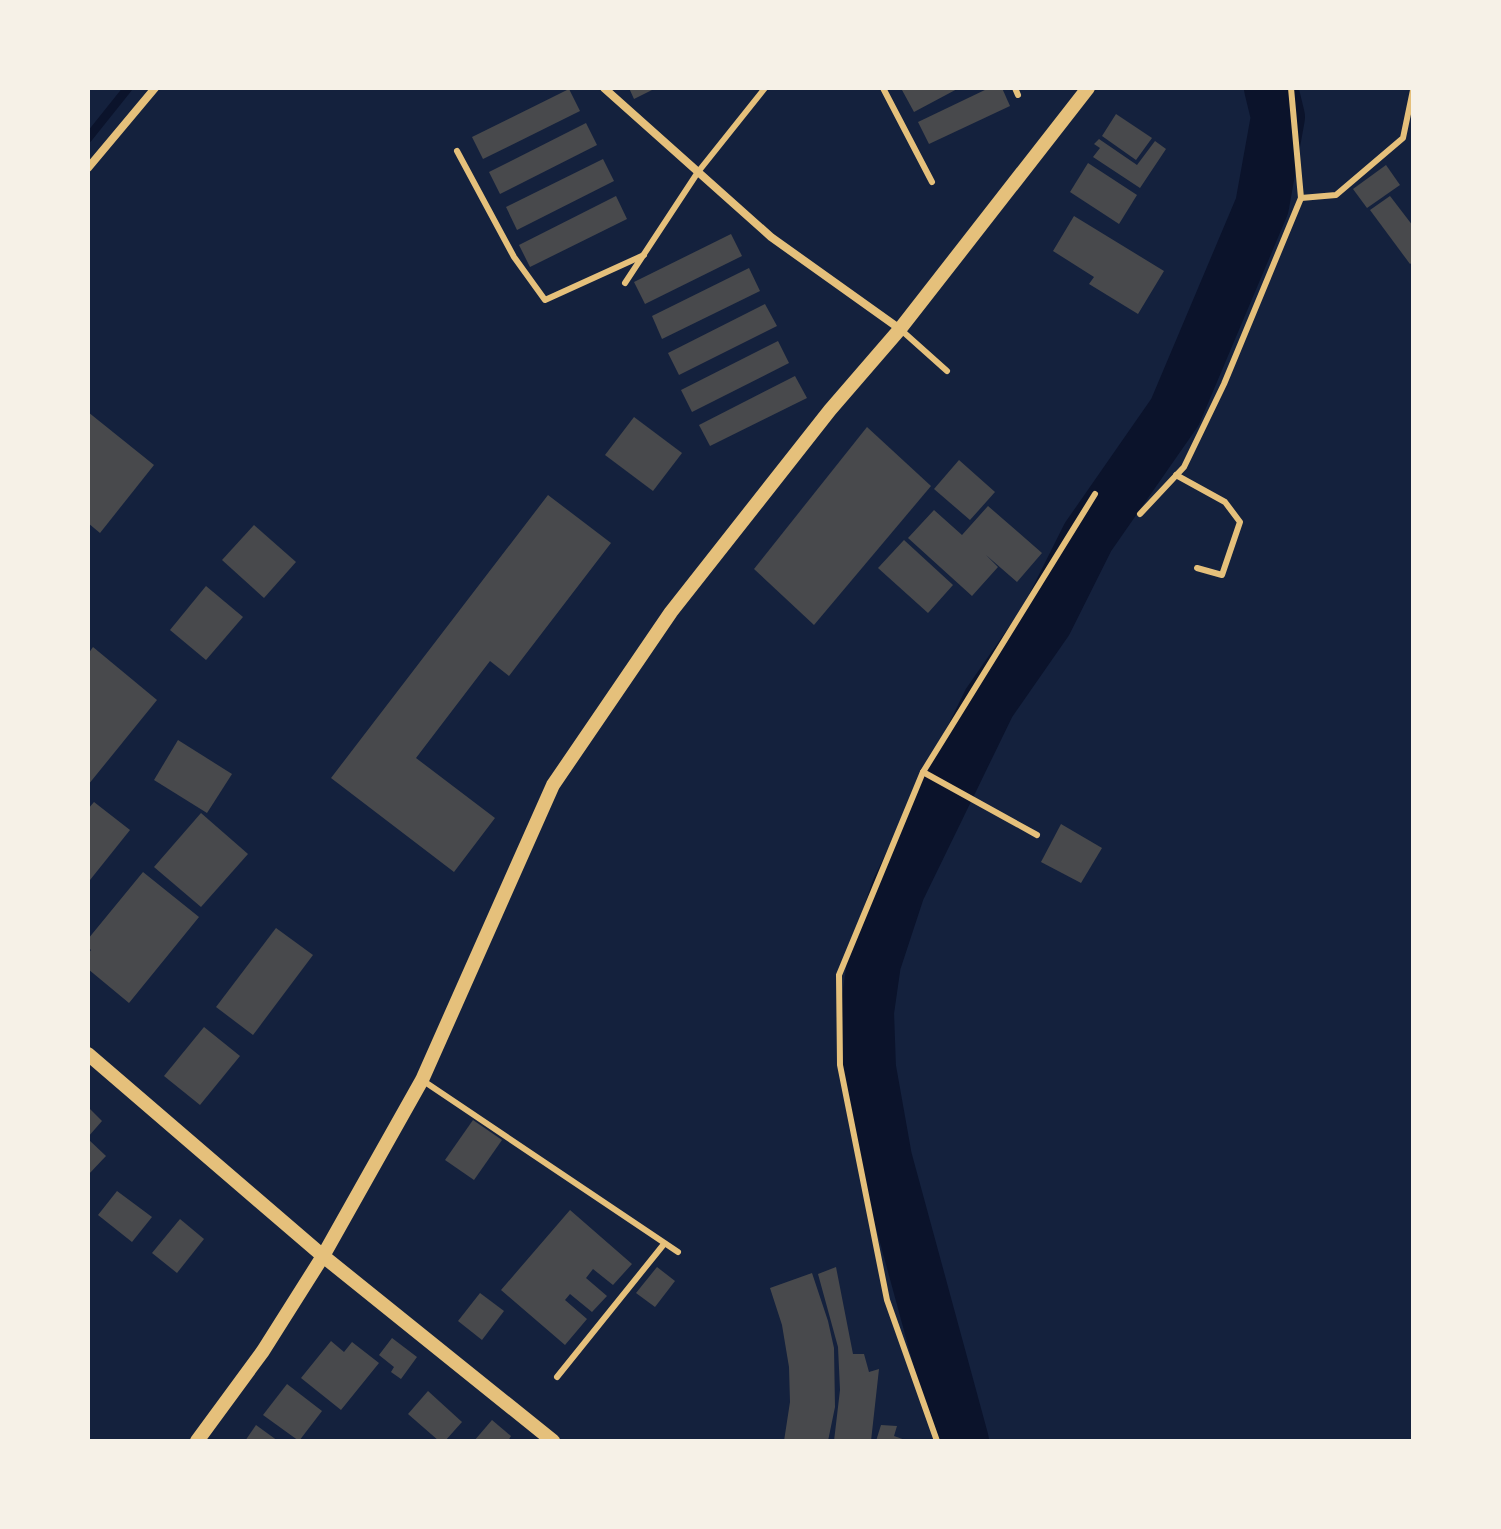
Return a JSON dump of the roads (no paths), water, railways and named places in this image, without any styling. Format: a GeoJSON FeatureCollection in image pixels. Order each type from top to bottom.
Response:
{"type":"FeatureCollection","features":[{"type":"Feature","properties":{"kind":"street"},"geometry":{"type":"LineString","coordinates":[[88,168],[155,88]]}},
{"type":"Feature","properties":{"kind":"street"},"geometry":{"type":"LineString","coordinates":[[604,88],[771,237],[900,329]]}},
{"type":"Feature","properties":{"kind":"street"},"geometry":{"type":"LineString","coordinates":[[197,1441],[263,1351],[323,1256],[422,1080],[553,785],[671,612],[830,410],[900,329],[1088,88]]}},
{"type":"Feature","properties":{"kind":"street"},"geometry":{"type":"LineString","coordinates":[[88,1054],[323,1256],[553,1441]]}},
{"type":"Feature","properties":{"kind":"lane"},"geometry":{"type":"LineString","coordinates":[[625,283],[698,172],[765,88]]}},
{"type":"Feature","properties":{"kind":"lane"},"geometry":{"type":"LineString","coordinates":[[883,88],[932,182]]}},
{"type":"Feature","properties":{"kind":"lane"},"geometry":{"type":"LineString","coordinates":[[1140,514],[1184,467],[1224,384],[1301,198],[1291,88]]}},
{"type":"Feature","properties":{"kind":"lane"},"geometry":{"type":"LineString","coordinates":[[1301,198],[1336,195],[1403,138],[1413,90]]}},
{"type":"Feature","properties":{"kind":"lane"},"geometry":{"type":"LineString","coordinates":[[457,151],[514,257],[545,300],[644,255]]}},
{"type":"Feature","properties":{"kind":"lane"},"geometry":{"type":"LineString","coordinates":[[900,329],[947,371]]}},
{"type":"Feature","properties":{"kind":"lane"},"geometry":{"type":"LineString","coordinates":[[1176,475],[1225,502],[1240,522],[1222,575],[1197,568]]}},
{"type":"Feature","properties":{"kind":"lane"},"geometry":{"type":"LineString","coordinates":[[937,1441],[887,1300],[840,1065],[839,975],[923,772],[1095,494]]}},
{"type":"Feature","properties":{"kind":"lane"},"geometry":{"type":"LineString","coordinates":[[923,772],[1037,835]]}},
{"type":"Feature","properties":{"kind":"lane"},"geometry":{"type":"LineString","coordinates":[[422,1080],[678,1252]]}},
{"type":"Feature","properties":{"kind":"lane"},"geometry":{"type":"LineString","coordinates":[[557,1377],[664,1244]]}},
{"type":"Feature","properties":{"kind":"waterway"},"geometry":{"type":"LineString","coordinates":[[88,138],[128,88]]}},
{"type":"Feature","properties":{"kind":"waterway"},"geometry":{"type":"LineString","coordinates":[[962,1441],[885,1158],[869,1068],[867,1012],[874,963],[898,890],[989,703],[1046,621],[1088,537],[1175,412],[1262,206],[1278,117],[1271,88]]}}]}
